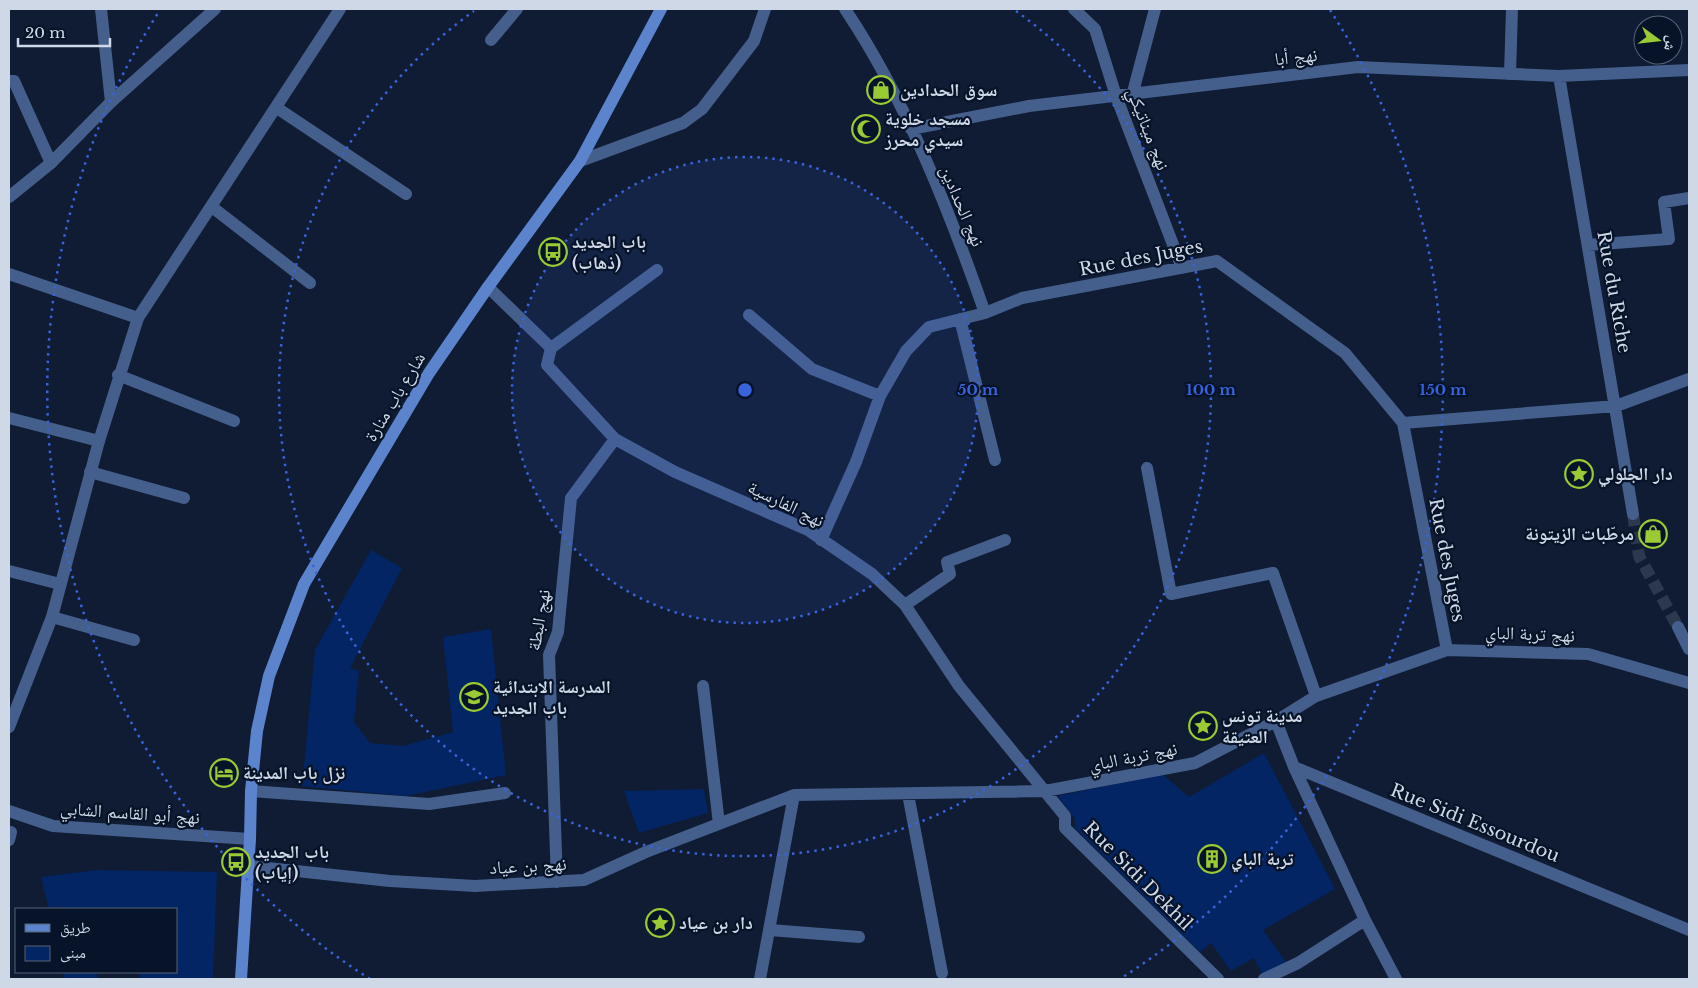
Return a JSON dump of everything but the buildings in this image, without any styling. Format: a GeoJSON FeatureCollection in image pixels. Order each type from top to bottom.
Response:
{"type":"FeatureCollection","features":[{"type":"Feature","properties":{"kind":"main road","name":"شارع باب منارة"},"geometry":{"type":"LineString","coordinates":[[242,979],[251,791],[257,731],[269,676],[304,584],[429,373],[488,287],[580,161],[661,9]]}},
{"type":"Feature","properties":{"kind":"street"},"geometry":{"type":"LineString","coordinates":[[101,9],[111,102]]}},
{"type":"Feature","properties":{"kind":"street"},"geometry":{"type":"LineString","coordinates":[[9,197],[51,162],[111,102],[215,9]]}},
{"type":"Feature","properties":{"kind":"street"},"geometry":{"type":"LineString","coordinates":[[9,727],[52,617],[90,472],[118,375],[138,318],[340,9]]}},
{"type":"Feature","properties":{"kind":"street"},"geometry":{"type":"LineString","coordinates":[[491,40],[517,9]]}},
{"type":"Feature","properties":{"kind":"street"},"geometry":{"type":"LineString","coordinates":[[580,161],[683,123],[694,116],[702,109],[754,41],[764,9]]}},
{"type":"Feature","properties":{"kind":"street","name":"نهج الحدادين"},"geometry":{"type":"LineString","coordinates":[[845,9],[869,45],[911,129],[966,261],[985,313]]}},
{"type":"Feature","properties":{"kind":"street","name":"نهج ميناتيكي"},"geometry":{"type":"LineString","coordinates":[[1074,9],[1095,29],[1116,96],[1182,268]]}},
{"type":"Feature","properties":{"kind":"street"},"geometry":{"type":"LineString","coordinates":[[1134,92],[1155,9]]}},
{"type":"Feature","properties":{"kind":"street"},"geometry":{"type":"LineString","coordinates":[[1510,74],[1512,9]]}},
{"type":"Feature","properties":{"kind":"street","name":"نهج أبا"},"geometry":{"type":"LineString","coordinates":[[911,129],[1029,106],[1116,96],[1134,92],[1358,67],[1559,76],[1689,70]]}},
{"type":"Feature","properties":{"kind":"street","name":"Rue du Riche"},"geometry":{"type":"LineString","coordinates":[[1559,76],[1616,406],[1632,514]]}},
{"type":"Feature","properties":{"kind":"street"},"geometry":{"type":"LineString","coordinates":[[9,80],[14,82],[51,162]]}},
{"type":"Feature","properties":{"kind":"street"},"geometry":{"type":"LineString","coordinates":[[280,110],[406,194]]}},
{"type":"Feature","properties":{"kind":"street"},"geometry":{"type":"LineString","coordinates":[[1588,245],[1669,239],[1664,202],[1689,198]]}},
{"type":"Feature","properties":{"kind":"street"},"geometry":{"type":"LineString","coordinates":[[212,207],[310,283]]}},
{"type":"Feature","properties":{"kind":"street","name":"Rue des Juges"},"geometry":{"type":"LineString","coordinates":[[821,540],[856,462],[880,396],[906,351],[929,327],[985,313],[1022,298],[1217,261],[1345,354],[1403,423],[1447,650]]}},
{"type":"Feature","properties":{"kind":"street"},"geometry":{"type":"LineString","coordinates":[[488,287],[551,348],[657,270]]}},
{"type":"Feature","properties":{"kind":"street"},"geometry":{"type":"LineString","coordinates":[[9,274],[138,318]]}},
{"type":"Feature","properties":{"kind":"street"},"geometry":{"type":"LineString","coordinates":[[749,315],[812,368],[880,396]]}},
{"type":"Feature","properties":{"kind":"street"},"geometry":{"type":"LineString","coordinates":[[960,319],[995,460]]}},
{"type":"Feature","properties":{"kind":"street","name":"نهج الفارسية"},"geometry":{"type":"LineString","coordinates":[[551,348],[548,365],[615,439],[675,472],[808,530],[872,574],[904,606],[959,686],[1045,791]]}},
{"type":"Feature","properties":{"kind":"street"},"geometry":{"type":"LineString","coordinates":[[118,375],[234,421]]}},
{"type":"Feature","properties":{"kind":"street"},"geometry":{"type":"LineString","coordinates":[[1403,423],[1616,406],[1689,379]]}},
{"type":"Feature","properties":{"kind":"street"},"geometry":{"type":"LineString","coordinates":[[9,418],[99,441]]}},
{"type":"Feature","properties":{"kind":"street","name":"نهج البطة"},"geometry":{"type":"LineString","coordinates":[[557,882],[549,655],[558,632],[570,498],[615,439]]}},
{"type":"Feature","properties":{"kind":"street"},"geometry":{"type":"LineString","coordinates":[[1147,468],[1171,594],[1273,573],[1316,696]]}},
{"type":"Feature","properties":{"kind":"street"},"geometry":{"type":"LineString","coordinates":[[90,472],[184,498]]}},
{"type":"Feature","properties":{"kind":"street"},"geometry":{"type":"LineString","coordinates":[[904,606],[950,574],[946,562],[1005,540]]}},
{"type":"Feature","properties":{"kind":"street"},"geometry":{"type":"LineString","coordinates":[[9,571],[60,584]]}},
{"type":"Feature","properties":{"kind":"street"},"geometry":{"type":"LineString","coordinates":[[52,617],[134,640]]}},
{"type":"Feature","properties":{"kind":"street"},"geometry":{"type":"LineString","coordinates":[[1678,627],[1689,649]]}},
{"type":"Feature","properties":{"kind":"street","name":"نهج تربة الباي"},"geometry":{"type":"LineString","coordinates":[[794,795],[1045,791],[1195,763],[1276,721],[1316,696],[1447,650],[1588,654],[1689,684]]}},
{"type":"Feature","properties":{"kind":"street"},"geometry":{"type":"LineString","coordinates":[[703,686],[718,824]]}},
{"type":"Feature","properties":{"kind":"street"},"geometry":{"type":"LineString","coordinates":[[1276,721],[1294,767],[1365,920],[1396,979]]}},
{"type":"Feature","properties":{"kind":"street","name":"Rue Sidi Essourdou"},"geometry":{"type":"LineString","coordinates":[[1294,767],[1689,930]]}},
{"type":"Feature","properties":{"kind":"street"},"geometry":{"type":"LineString","coordinates":[[251,791],[429,804],[504,792]]}},
{"type":"Feature","properties":{"kind":"street","name":"Rue Sidi Dekhil"},"geometry":{"type":"LineString","coordinates":[[1045,791],[1065,816],[1065,828],[1218,979]]}},
{"type":"Feature","properties":{"kind":"street"},"geometry":{"type":"LineString","coordinates":[[908,794],[942,973]]}},
{"type":"Feature","properties":{"kind":"street"},"geometry":{"type":"LineString","coordinates":[[760,979],[794,795]]}},
{"type":"Feature","properties":{"kind":"street","name":"نهج بن عياد"},"geometry":{"type":"LineString","coordinates":[[248,866],[390,881],[475,886],[584,880],[718,824],[794,795]]}},
{"type":"Feature","properties":{"kind":"street","name":"نهج أبو القاسم الشابي"},"geometry":{"type":"LineString","coordinates":[[9,811],[53,826],[250,839]]}},
{"type":"Feature","properties":{"kind":"street"},"geometry":{"type":"LineString","coordinates":[[1264,979],[1298,963],[1365,920]]}},
{"type":"Feature","properties":{"kind":"street"},"geometry":{"type":"LineString","coordinates":[[770,930],[859,937]]}},
{"type":"Feature","properties":{"kind":"tunnel"},"geometry":{"type":"LineString","coordinates":[[1633,514],[1639,556],[1678,627]]}},
{"type":"Feature","properties":{"kind":"place","name":"سوق الحدادين"},"geometry":{"type":"Point","coordinates":[881,90]}},
{"type":"Feature","properties":{"kind":"place","name":"مسجد خلوية سيدي محرز"},"geometry":{"type":"Point","coordinates":[866,129]}},
{"type":"Feature","properties":{"kind":"place","name":"باب الجديد (ذهاب)"},"geometry":{"type":"Point","coordinates":[553,252]}},
{"type":"Feature","properties":{"kind":"place","name":"دار الجلولي"},"geometry":{"type":"Point","coordinates":[1579,474]}},
{"type":"Feature","properties":{"kind":"place","name":"مرطّبات الزيتونة"},"geometry":{"type":"Point","coordinates":[1653,534]}},
{"type":"Feature","properties":{"kind":"place","name":"المدرسة الابتدائية باب الجديد"},"geometry":{"type":"Point","coordinates":[474,697]}},
{"type":"Feature","properties":{"kind":"place","name":"مدينة تونس العتيقة"},"geometry":{"type":"Point","coordinates":[1203,726]}},
{"type":"Feature","properties":{"kind":"place","name":"نزل باب المدينة"},"geometry":{"type":"Point","coordinates":[224,773]}},
{"type":"Feature","properties":{"kind":"place","name":"تربة الباي"},"geometry":{"type":"Point","coordinates":[1212,859]}},
{"type":"Feature","properties":{"kind":"place","name":"باب الجديد (إياب)"},"geometry":{"type":"Point","coordinates":[236,862]}},
{"type":"Feature","properties":{"kind":"place","name":"دار بن عياد"},"geometry":{"type":"Point","coordinates":[660,923]}}]}
